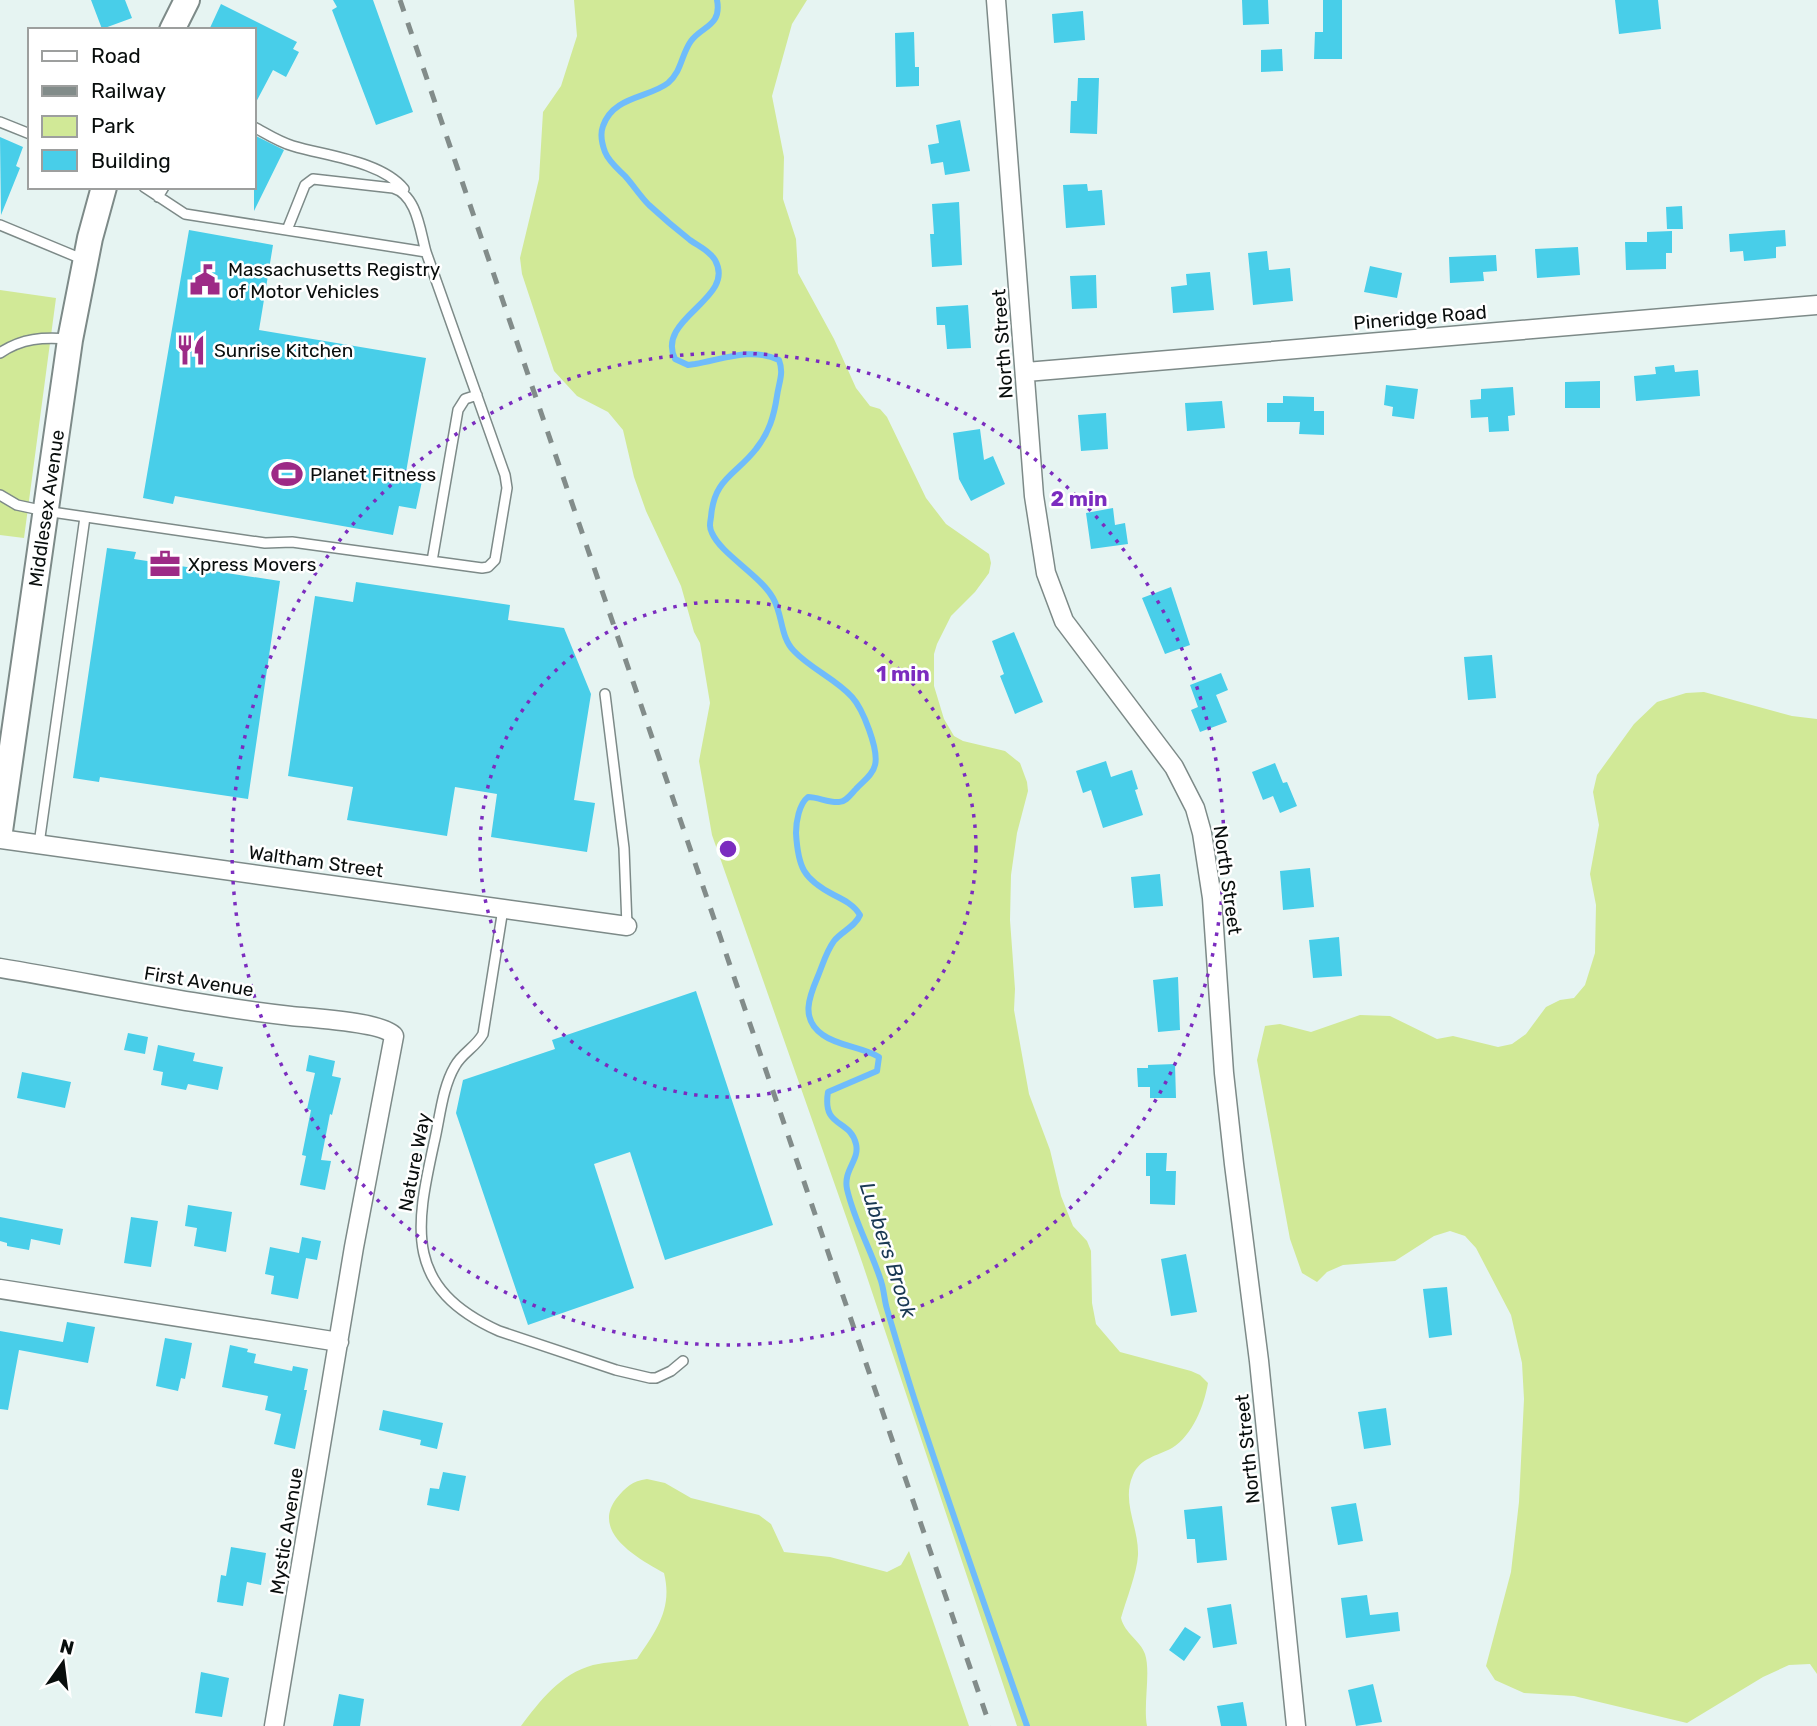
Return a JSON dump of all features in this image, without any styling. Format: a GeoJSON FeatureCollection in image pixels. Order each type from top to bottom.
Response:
{"type":"FeatureCollection","features":[{"type":"Feature","properties":{"kind":"main road"},"geometry":{"type":"LineString","coordinates":[[173,28],[187,0]]}},
{"type":"Feature","properties":{"kind":"main road","name":"Middlesex Avenue"},"geometry":{"type":"LineString","coordinates":[[0,831],[71,340],[86,260],[104,189]]}},
{"type":"Feature","properties":{"kind":"street","name":"North Street"},"geometry":{"type":"LineString","coordinates":[[996,0],[1037,521],[1046,573],[1064,621],[1174,767],[1195,808],[1202,833],[1212,898],[1231,1138],[1259,1361],[1296,1726]]}},
{"type":"Feature","properties":{"kind":"street","name":"Pineridge Road"},"geometry":{"type":"LineString","coordinates":[[1026,372],[1817,305]]}},
{"type":"Feature","properties":{"kind":"street","name":"Waltham Street"},"geometry":{"type":"LineString","coordinates":[[0,839],[627,926]]}},
{"type":"Feature","properties":{"kind":"street","name":"First Avenue"},"geometry":{"type":"LineString","coordinates":[[0,968],[203,1005],[359,1024],[392,1033]]}},
{"type":"Feature","properties":{"kind":"street","name":"Mystic Avenue"},"geometry":{"type":"LineString","coordinates":[[274,1726],[366,1183],[394,1042],[392,1033]]}},
{"type":"Feature","properties":{"kind":"street"},"geometry":{"type":"LineString","coordinates":[[0,1289],[339,1342]]}},
{"type":"Feature","properties":{"kind":"lane"},"geometry":{"type":"LineString","coordinates":[[0,122],[28,133]]}},
{"type":"Feature","properties":{"kind":"lane"},"geometry":{"type":"LineString","coordinates":[[0,495],[17,505],[45,511],[262,543],[292,542],[485,568],[492,566],[507,484],[405,190],[396,181],[361,164],[284,143],[256,128]]}},
{"type":"Feature","properties":{"kind":"lane"},"geometry":{"type":"LineString","coordinates":[[286,230],[305,185],[313,179],[393,188],[408,197]]}},
{"type":"Feature","properties":{"kind":"lane"},"geometry":{"type":"LineString","coordinates":[[147,189],[184,214],[426,252]]}},
{"type":"Feature","properties":{"kind":"lane"},"geometry":{"type":"LineString","coordinates":[[158,197],[163,189]]}},
{"type":"Feature","properties":{"kind":"lane"},"geometry":{"type":"LineString","coordinates":[[0,225],[86,260]]}},
{"type":"Feature","properties":{"kind":"lane"},"geometry":{"type":"LineString","coordinates":[[0,353],[13,344],[41,337],[71,340]]}},
{"type":"Feature","properties":{"kind":"lane"},"geometry":{"type":"LineString","coordinates":[[432,561],[458,410],[462,401],[477,395]]}},
{"type":"Feature","properties":{"kind":"lane"},"geometry":{"type":"LineString","coordinates":[[39,844],[85,517]]}},
{"type":"Feature","properties":{"kind":"lane"},"geometry":{"type":"LineString","coordinates":[[605,694],[624,848],[627,926]]}},
{"type":"Feature","properties":{"kind":"lane","name":"Nature Way"},"geometry":{"type":"LineString","coordinates":[[503,909],[483,1034],[454,1066],[428,1170],[420,1231],[425,1261],[440,1288],[456,1306],[499,1331],[616,1370],[650,1378],[671,1371],[683,1361]]}},
{"type":"Feature","properties":{"kind":"green space"},"geometry":{"type":"Polygon","coordinates":[[[574,0],[807,0],[792,24],[772,96],[784,157],[783,199],[796,239],[798,273],[834,339],[856,388],[870,406],[880,409],[887,417],[926,498],[946,524],[989,554],[991,563],[989,573],[975,592],[951,616],[937,644],[934,654],[934,686],[944,719],[954,736],[963,741],[1005,751],[1020,763],[1027,782],[1028,791],[1017,833],[1011,875],[1010,920],[1014,1010],[1029,1094],[1050,1150],[1061,1196],[1073,1226],[1087,1241],[1091,1251],[1092,1303],[1096,1324],[1120,1352],[1191,1371],[1208,1383],[1204,1401],[1186,1436],[1172,1448],[1140,1465],[1130,1485],[1130,1505],[1138,1555],[1134,1578],[1121,1618],[1140,1645],[1147,1661],[1147,1726],[1017,1726],[862,1262],[712,835],[699,761],[710,703],[700,643],[694,632],[681,586],[646,511],[634,477],[623,430],[608,412],[577,396],[554,371],[522,274],[520,258],[539,179],[543,112],[561,86],[577,36],[574,0]]]}},
{"type":"Feature","properties":{"kind":"green space"},"geometry":{"type":"Polygon","coordinates":[[[0,290],[56,298],[24,538],[0,535],[0,290]]]}},
{"type":"Feature","properties":{"kind":"green space"},"geometry":{"type":"Polygon","coordinates":[[[1704,692],[1792,716],[1817,719],[1817,1674],[1810,1664],[1789,1665],[1763,1677],[1687,1723],[1574,1696],[1524,1693],[1495,1680],[1486,1666],[1511,1572],[1519,1502],[1524,1399],[1522,1363],[1511,1315],[1476,1248],[1465,1236],[1450,1231],[1434,1236],[1395,1261],[1343,1265],[1327,1272],[1317,1282],[1302,1273],[1290,1239],[1257,1060],[1265,1026],[1280,1024],[1311,1032],[1360,1015],[1390,1016],[1437,1039],[1453,1036],[1498,1047],[1512,1044],[1526,1034],[1546,1007],[1560,1000],[1574,998],[1585,985],[1595,953],[1596,905],[1590,874],[1599,825],[1593,792],[1597,775],[1634,724],[1657,702],[1686,693],[1704,692]]]}},
{"type":"Feature","properties":{"kind":"green space"},"geometry":{"type":"Polygon","coordinates":[[[647,1479],[665,1483],[691,1498],[759,1515],[771,1524],[784,1552],[830,1557],[887,1572],[901,1565],[909,1551],[969,1726],[521,1726],[543,1698],[570,1675],[593,1665],[637,1659],[656,1629],[666,1598],[664,1573],[621,1544],[609,1523],[610,1511],[616,1499],[633,1483],[647,1479]]]}},
{"type":"Feature","properties":{"kind":"building"},"geometry":{"type":"Polygon","coordinates":[[[91,0],[125,0],[132,18],[102,28],[91,0]]]}},
{"type":"Feature","properties":{"kind":"building"},"geometry":{"type":"Polygon","coordinates":[[[333,0],[373,0],[413,112],[376,125],[332,10],[337,7],[333,0]]]}},
{"type":"Feature","properties":{"kind":"building"},"geometry":{"type":"Polygon","coordinates":[[[1242,0],[1268,0],[1269,24],[1243,25],[1242,0]]]}},
{"type":"Feature","properties":{"kind":"building"},"geometry":{"type":"Polygon","coordinates":[[[1323,0],[1342,0],[1342,59],[1314,59],[1315,32],[1323,32],[1323,0]]]}},
{"type":"Feature","properties":{"kind":"building"},"geometry":{"type":"Polygon","coordinates":[[[1615,0],[1658,0],[1661,29],[1619,34],[1615,0]]]}},
{"type":"Feature","properties":{"kind":"building"},"geometry":{"type":"Polygon","coordinates":[[[221,4],[297,42],[293,49],[299,52],[286,77],[273,70],[256,102],[256,28],[210,28],[221,4]]]}},
{"type":"Feature","properties":{"kind":"building"},"geometry":{"type":"Polygon","coordinates":[[[1083,11],[1085,40],[1054,43],[1052,14],[1083,11]]]}},
{"type":"Feature","properties":{"kind":"building"},"geometry":{"type":"Polygon","coordinates":[[[914,32],[915,67],[919,67],[919,86],[896,87],[895,33],[914,32]]]}},
{"type":"Feature","properties":{"kind":"building"},"geometry":{"type":"Polygon","coordinates":[[[1282,49],[1283,71],[1261,72],[1261,50],[1282,49]]]}},
{"type":"Feature","properties":{"kind":"building"},"geometry":{"type":"Polygon","coordinates":[[[1078,78],[1099,78],[1097,134],[1070,133],[1071,101],[1077,101],[1078,78]]]}},
{"type":"Feature","properties":{"kind":"building"},"geometry":{"type":"Polygon","coordinates":[[[960,120],[970,171],[945,175],[943,162],[931,164],[928,145],[939,143],[936,125],[960,120]]]}},
{"type":"Feature","properties":{"kind":"building"},"geometry":{"type":"Polygon","coordinates":[[[256,136],[284,150],[254,211],[256,189],[256,136]]]}},
{"type":"Feature","properties":{"kind":"building"},"geometry":{"type":"Polygon","coordinates":[[[0,137],[23,147],[16,166],[20,168],[1,215],[0,137]]]}},
{"type":"Feature","properties":{"kind":"building"},"geometry":{"type":"Polygon","coordinates":[[[1087,184],[1088,191],[1102,190],[1105,225],[1066,228],[1063,185],[1087,184]]]}},
{"type":"Feature","properties":{"kind":"building"},"geometry":{"type":"Polygon","coordinates":[[[959,202],[962,265],[932,267],[932,204],[959,202]]]}},
{"type":"Feature","properties":{"kind":"building"},"geometry":{"type":"Polygon","coordinates":[[[1682,206],[1683,229],[1667,229],[1666,207],[1682,206]]]}},
{"type":"Feature","properties":{"kind":"building"},"geometry":{"type":"Polygon","coordinates":[[[189,230],[273,245],[259,330],[426,358],[405,478],[422,481],[416,509],[399,506],[393,535],[175,496],[173,504],[143,498],[189,230]]]}},
{"type":"Feature","properties":{"kind":"building"},"geometry":{"type":"Polygon","coordinates":[[[1785,230],[1786,246],[1776,247],[1776,258],[1744,261],[1743,251],[1730,252],[1729,234],[1785,230]]]}},
{"type":"Feature","properties":{"kind":"building"},"geometry":{"type":"Polygon","coordinates":[[[1672,231],[1672,253],[1666,253],[1666,269],[1626,270],[1625,242],[1647,242],[1647,232],[1672,231]]]}},
{"type":"Feature","properties":{"kind":"building"},"geometry":{"type":"Polygon","coordinates":[[[1578,247],[1580,275],[1537,278],[1535,249],[1578,247]]]}},
{"type":"Feature","properties":{"kind":"building"},"geometry":{"type":"Polygon","coordinates":[[[1267,251],[1269,270],[1290,268],[1293,301],[1253,305],[1248,253],[1267,251]]]}},
{"type":"Feature","properties":{"kind":"building"},"geometry":{"type":"Polygon","coordinates":[[[1496,255],[1497,271],[1483,272],[1484,281],[1450,283],[1449,257],[1496,255]]]}},
{"type":"Feature","properties":{"kind":"building"},"geometry":{"type":"Polygon","coordinates":[[[1370,266],[1402,273],[1397,298],[1364,292],[1370,266]]]}},
{"type":"Feature","properties":{"kind":"building"},"geometry":{"type":"Polygon","coordinates":[[[1210,272],[1214,310],[1173,313],[1171,287],[1187,285],[1186,274],[1210,272]]]}},
{"type":"Feature","properties":{"kind":"building"},"geometry":{"type":"Polygon","coordinates":[[[1096,275],[1097,308],[1072,309],[1070,276],[1096,275]]]}},
{"type":"Feature","properties":{"kind":"building"},"geometry":{"type":"Polygon","coordinates":[[[968,305],[971,348],[947,349],[945,325],[937,325],[936,307],[968,305]]]}},
{"type":"Feature","properties":{"kind":"building"},"geometry":{"type":"Polygon","coordinates":[[[1674,365],[1675,372],[1698,370],[1700,396],[1636,401],[1634,376],[1656,374],[1655,367],[1674,365]]]}},
{"type":"Feature","properties":{"kind":"building"},"geometry":{"type":"Polygon","coordinates":[[[1600,381],[1600,408],[1565,408],[1565,382],[1600,381]]]}},
{"type":"Feature","properties":{"kind":"building"},"geometry":{"type":"Polygon","coordinates":[[[1386,385],[1418,389],[1414,419],[1392,416],[1393,407],[1384,405],[1386,385]]]}},
{"type":"Feature","properties":{"kind":"building"},"geometry":{"type":"Polygon","coordinates":[[[1513,387],[1515,415],[1508,416],[1509,431],[1489,432],[1488,417],[1471,418],[1470,400],[1481,399],[1481,389],[1513,387]]]}},
{"type":"Feature","properties":{"kind":"building"},"geometry":{"type":"Polygon","coordinates":[[[1283,396],[1314,397],[1314,411],[1324,411],[1324,435],[1299,434],[1300,422],[1267,422],[1267,403],[1283,403],[1283,396]]]}},
{"type":"Feature","properties":{"kind":"building"},"geometry":{"type":"Polygon","coordinates":[[[1222,401],[1225,428],[1187,431],[1185,403],[1222,401]]]}},
{"type":"Feature","properties":{"kind":"building"},"geometry":{"type":"Polygon","coordinates":[[[1106,413],[1108,449],[1081,451],[1078,415],[1106,413]]]}},
{"type":"Feature","properties":{"kind":"building"},"geometry":{"type":"Polygon","coordinates":[[[980,429],[984,460],[993,456],[1005,484],[971,501],[959,479],[953,433],[980,429]]]}},
{"type":"Feature","properties":{"kind":"building"},"geometry":{"type":"Polygon","coordinates":[[[1113,508],[1115,525],[1125,523],[1128,544],[1091,549],[1086,513],[1113,508]]]}},
{"type":"Feature","properties":{"kind":"building"},"geometry":{"type":"Polygon","coordinates":[[[107,548],[136,552],[134,559],[280,581],[248,799],[100,777],[99,782],[73,778],[107,548]]]}},
{"type":"Feature","properties":{"kind":"building"},"geometry":{"type":"Polygon","coordinates":[[[356,582],[510,605],[508,620],[564,628],[591,694],[574,800],[595,803],[587,852],[491,837],[497,794],[455,787],[447,836],[347,820],[353,787],[288,776],[315,596],[353,602],[356,582]]]}},
{"type":"Feature","properties":{"kind":"building"},"geometry":{"type":"Polygon","coordinates":[[[1171,587],[1190,645],[1165,654],[1142,598],[1171,587]]]}},
{"type":"Feature","properties":{"kind":"building"},"geometry":{"type":"Polygon","coordinates":[[[1014,632],[1043,702],[1015,714],[1000,676],[1004,674],[992,641],[1014,632]]]}},
{"type":"Feature","properties":{"kind":"building"},"geometry":{"type":"Polygon","coordinates":[[[1492,655],[1496,698],[1468,700],[1464,657],[1492,655]]]}},
{"type":"Feature","properties":{"kind":"building"},"geometry":{"type":"Polygon","coordinates":[[[1221,673],[1228,690],[1216,695],[1227,722],[1200,732],[1191,710],[1198,707],[1190,685],[1221,673]]]}},
{"type":"Feature","properties":{"kind":"building"},"geometry":{"type":"Polygon","coordinates":[[[1106,761],[1111,777],[1132,770],[1143,815],[1103,828],[1091,790],[1083,793],[1076,771],[1106,761]]]}},
{"type":"Feature","properties":{"kind":"building"},"geometry":{"type":"Polygon","coordinates":[[[1275,763],[1297,806],[1280,813],[1273,796],[1263,800],[1252,772],[1275,763]]]}},
{"type":"Feature","properties":{"kind":"building"},"geometry":{"type":"Polygon","coordinates":[[[1310,868],[1314,907],[1283,910],[1280,871],[1310,868]]]}},
{"type":"Feature","properties":{"kind":"building"},"geometry":{"type":"Polygon","coordinates":[[[1160,874],[1163,906],[1134,908],[1131,877],[1160,874]]]}},
{"type":"Feature","properties":{"kind":"building"},"geometry":{"type":"Polygon","coordinates":[[[1339,937],[1342,976],[1313,978],[1309,940],[1339,937]]]}},
{"type":"Feature","properties":{"kind":"building"},"geometry":{"type":"Polygon","coordinates":[[[1178,977],[1180,1030],[1158,1032],[1153,980],[1178,977]]]}},
{"type":"Feature","properties":{"kind":"building"},"geometry":{"type":"Polygon","coordinates":[[[696,991],[773,1225],[665,1260],[630,1152],[594,1164],[634,1288],[528,1325],[456,1113],[463,1080],[555,1049],[552,1040],[696,991]]]}},
{"type":"Feature","properties":{"kind":"building"},"geometry":{"type":"Polygon","coordinates":[[[128,1033],[148,1037],[145,1054],[124,1050],[128,1033]]]}},
{"type":"Feature","properties":{"kind":"building"},"geometry":{"type":"Polygon","coordinates":[[[158,1045],[195,1053],[193,1061],[223,1067],[218,1090],[188,1084],[186,1090],[161,1085],[163,1072],[153,1070],[158,1045]]]}},
{"type":"Feature","properties":{"kind":"building"},"geometry":{"type":"Polygon","coordinates":[[[309,1055],[335,1061],[332,1076],[341,1078],[332,1115],[330,1114],[321,1160],[331,1161],[325,1190],[300,1185],[306,1156],[302,1155],[311,1110],[307,1109],[315,1073],[306,1071],[309,1055]]]}},
{"type":"Feature","properties":{"kind":"building"},"geometry":{"type":"Polygon","coordinates":[[[1175,1064],[1176,1098],[1150,1098],[1150,1087],[1138,1087],[1137,1068],[1175,1064]]]}},
{"type":"Feature","properties":{"kind":"building"},"geometry":{"type":"Polygon","coordinates":[[[22,1072],[71,1082],[65,1108],[17,1098],[22,1072]]]}},
{"type":"Feature","properties":{"kind":"building"},"geometry":{"type":"Polygon","coordinates":[[[1146,1153],[1167,1153],[1166,1171],[1176,1171],[1175,1205],[1150,1204],[1150,1176],[1146,1176],[1146,1153]]]}},
{"type":"Feature","properties":{"kind":"building"},"geometry":{"type":"Polygon","coordinates":[[[188,1205],[232,1212],[226,1252],[194,1246],[197,1228],[185,1226],[188,1205]]]}},
{"type":"Feature","properties":{"kind":"building"},"geometry":{"type":"Polygon","coordinates":[[[0,1217],[63,1229],[60,1245],[31,1239],[29,1250],[7,1246],[7,1243],[0,1241],[0,1217]]]}},
{"type":"Feature","properties":{"kind":"building"},"geometry":{"type":"Polygon","coordinates":[[[131,1217],[158,1221],[151,1267],[124,1263],[131,1217]]]}},
{"type":"Feature","properties":{"kind":"building"},"geometry":{"type":"Polygon","coordinates":[[[302,1237],[321,1241],[317,1260],[306,1258],[298,1299],[271,1294],[274,1276],[265,1274],[270,1247],[299,1253],[302,1237]]]}},
{"type":"Feature","properties":{"kind":"building"},"geometry":{"type":"Polygon","coordinates":[[[1186,1254],[1197,1312],[1171,1316],[1161,1259],[1186,1254]]]}},
{"type":"Feature","properties":{"kind":"building"},"geometry":{"type":"Polygon","coordinates":[[[1447,1287],[1452,1335],[1429,1338],[1423,1289],[1447,1287]]]}},
{"type":"Feature","properties":{"kind":"building"},"geometry":{"type":"Polygon","coordinates":[[[67,1322],[95,1327],[88,1363],[19,1350],[8,1410],[0,1409],[0,1331],[63,1342],[67,1322]]]}},
{"type":"Feature","properties":{"kind":"building"},"geometry":{"type":"Polygon","coordinates":[[[165,1338],[192,1343],[185,1379],[181,1378],[178,1391],[156,1386],[165,1338]]]}},
{"type":"Feature","properties":{"kind":"building"},"geometry":{"type":"Polygon","coordinates":[[[230,1345],[248,1349],[247,1352],[256,1354],[254,1363],[292,1371],[293,1366],[308,1369],[304,1390],[307,1390],[295,1449],[274,1444],[281,1414],[265,1410],[268,1396],[222,1387],[230,1345]]]}},
{"type":"Feature","properties":{"kind":"building"},"geometry":{"type":"Polygon","coordinates":[[[1386,1408],[1391,1445],[1364,1449],[1358,1412],[1386,1408]]]}},
{"type":"Feature","properties":{"kind":"building"},"geometry":{"type":"Polygon","coordinates":[[[383,1410],[443,1423],[437,1449],[420,1445],[421,1440],[379,1430],[383,1410]]]}},
{"type":"Feature","properties":{"kind":"building"},"geometry":{"type":"Polygon","coordinates":[[[443,1472],[466,1476],[459,1511],[427,1505],[430,1488],[439,1489],[443,1472]]]}},
{"type":"Feature","properties":{"kind":"building"},"geometry":{"type":"Polygon","coordinates":[[[1356,1503],[1363,1541],[1338,1545],[1331,1507],[1356,1503]]]}},
{"type":"Feature","properties":{"kind":"building"},"geometry":{"type":"Polygon","coordinates":[[[1222,1506],[1227,1560],[1197,1563],[1195,1539],[1187,1539],[1184,1510],[1222,1506]]]}},
{"type":"Feature","properties":{"kind":"building"},"geometry":{"type":"Polygon","coordinates":[[[231,1547],[266,1553],[261,1585],[247,1582],[243,1606],[217,1602],[221,1575],[226,1576],[231,1547]]]}},
{"type":"Feature","properties":{"kind":"building"},"geometry":{"type":"Polygon","coordinates":[[[1367,1595],[1370,1615],[1398,1612],[1400,1631],[1346,1638],[1341,1598],[1367,1595]]]}},
{"type":"Feature","properties":{"kind":"building"},"geometry":{"type":"Polygon","coordinates":[[[1231,1604],[1237,1644],[1213,1648],[1207,1608],[1231,1604]]]}},
{"type":"Feature","properties":{"kind":"building"},"geometry":{"type":"Polygon","coordinates":[[[1185,1627],[1201,1637],[1184,1661],[1169,1650],[1185,1627]]]}},
{"type":"Feature","properties":{"kind":"building"},"geometry":{"type":"Polygon","coordinates":[[[201,1672],[229,1678],[222,1717],[195,1713],[201,1672]]]}},
{"type":"Feature","properties":{"kind":"building"},"geometry":{"type":"Polygon","coordinates":[[[1373,1684],[1382,1722],[1356,1726],[1348,1690],[1373,1684]]]}},
{"type":"Feature","properties":{"kind":"building"},"geometry":{"type":"Polygon","coordinates":[[[339,1694],[364,1699],[360,1726],[333,1726],[339,1694]]]}},
{"type":"Feature","properties":{"kind":"building"},"geometry":{"type":"Polygon","coordinates":[[[1243,1702],[1247,1726],[1221,1726],[1217,1706],[1243,1702]]]}},
{"type":"Feature","properties":{"kind":"waterway","name":"Lubbers Brook"},"geometry":{"type":"LineString","coordinates":[[717,0],[717,15],[710,25],[691,41],[673,78],[660,88],[615,109],[603,126],[602,142],[609,159],[649,205],[715,260],[719,274],[715,286],[676,332],[672,345],[675,359],[688,365],[748,354],[779,360],[781,378],[768,430],[756,449],[721,485],[713,504],[710,529],[723,549],[767,589],[779,611],[786,639],[794,651],[852,697],[861,711],[875,750],[872,772],[848,797],[842,802],[808,797],[802,804],[797,819],[798,855],[804,871],[815,883],[848,903],[860,915],[829,949],[812,992],[809,1015],[816,1029],[829,1039],[879,1057],[877,1071],[828,1092],[827,1104],[833,1118],[848,1130],[856,1144],[856,1155],[846,1182],[850,1200],[881,1282],[914,1398],[1027,1726]]}},
{"type":"Feature","properties":{"kind":"railway"},"geometry":{"type":"LineString","coordinates":[[400,0],[990,1726]]}},
{"type":"Feature","properties":{"kind":"place","name":"Massachusetts Registry of Motor Vehicles"},"geometry":{"type":"Point","coordinates":[205,280]}},
{"type":"Feature","properties":{"kind":"place","name":"Sunrise Kitchen"},"geometry":{"type":"Point","coordinates":[191,350]}},
{"type":"Feature","properties":{"kind":"place","name":"Planet Fitness"},"geometry":{"type":"Point","coordinates":[287,474]}},
{"type":"Feature","properties":{"kind":"place","name":"Xpress Movers"},"geometry":{"type":"Point","coordinates":[165,564]}}]}
